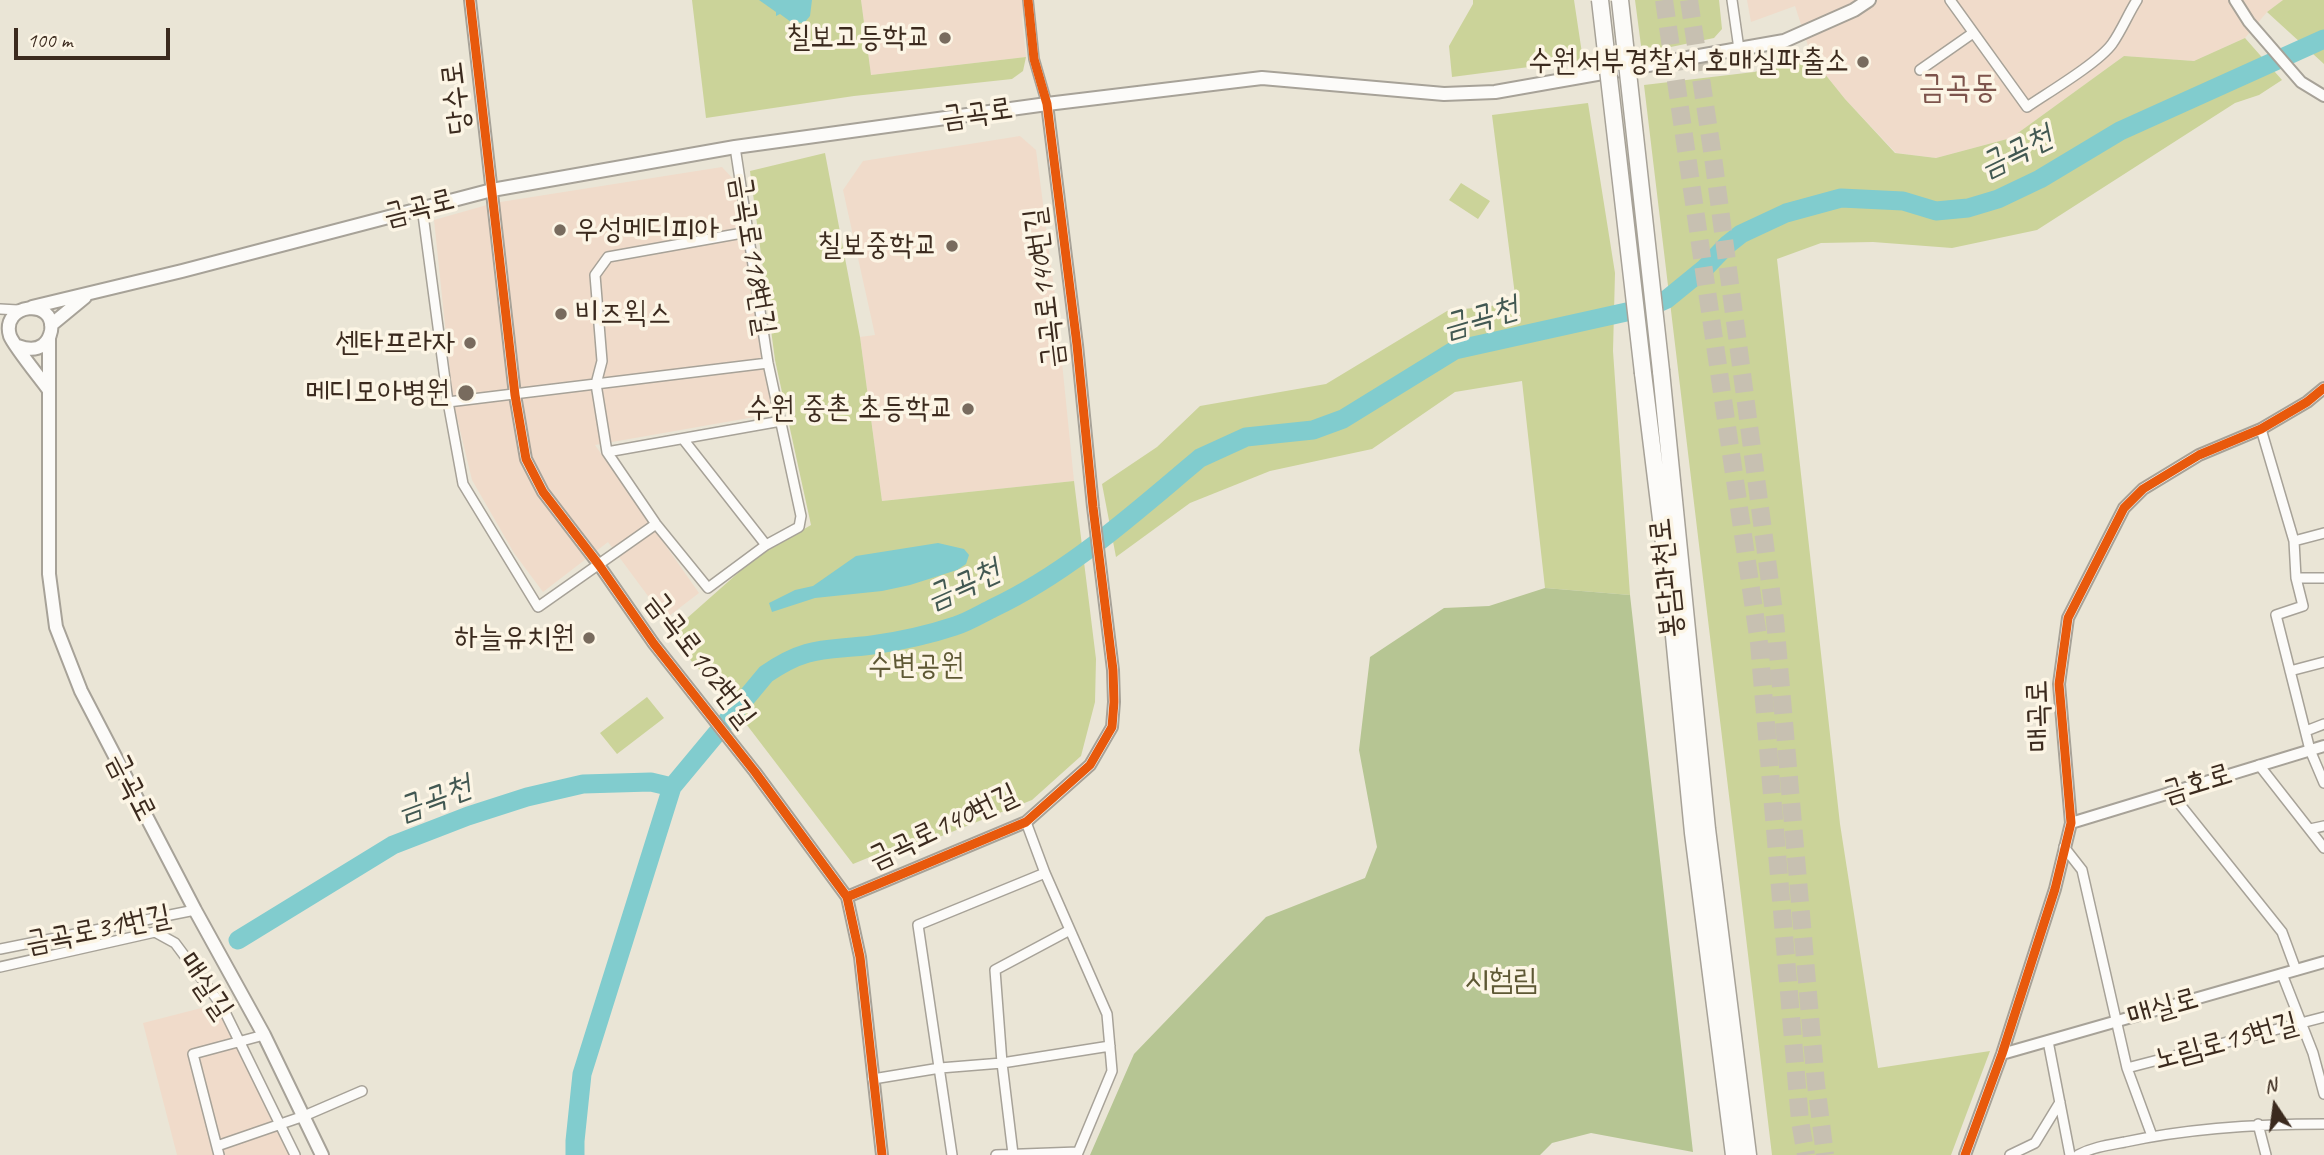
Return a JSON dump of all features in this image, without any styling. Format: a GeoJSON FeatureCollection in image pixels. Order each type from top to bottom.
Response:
{"type":"FeatureCollection","features":[{"type":"Feature","properties":{"kind":"highway","name":"봉담과천로"},"geometry":{"type":"LineString","coordinates":[[1600,0],[1669,584],[1693,833],[1734,1155]]}},
{"type":"Feature","properties":{"kind":"highway","name":"봉담과천로"},"geometry":{"type":"LineString","coordinates":[[1619,0],[1661,371],[1707,830],[1748,1155]]}},
{"type":"Feature","properties":{"kind":"main road","name":"금곡로"},"geometry":{"type":"LineString","coordinates":[[32,307],[492,190],[735,147],[1047,104],[1262,78],[1444,94],[1495,92],[1784,41],[1854,10],[1869,0]]}},
{"type":"Feature","properties":{"kind":"main road","name":"금곡로"},"geometry":{"type":"LineString","coordinates":[[51,325],[88,294]]}},
{"type":"Feature","properties":{"kind":"main road"},"geometry":{"type":"LineString","coordinates":[[10,341],[35,349],[43,345],[49,339],[51,325],[45,313],[32,307],[18,310],[8,328],[10,341],[48,389]]}},
{"type":"Feature","properties":{"kind":"main road","name":"금곡로"},"geometry":{"type":"LineString","coordinates":[[49,339],[49,574],[56,626],[81,691],[195,911],[264,1035],[322,1155]]}},
{"type":"Feature","properties":{"kind":"street","name":"당수로"},"geometry":{"type":"LineString","coordinates":[[470,0],[492,190]]}},
{"type":"Feature","properties":{"kind":"street"},"geometry":{"type":"LineString","coordinates":[[1028,0],[1034,59],[1047,104]]}},
{"type":"Feature","properties":{"kind":"street"},"geometry":{"type":"LineString","coordinates":[[1732,0],[1739,49]]}},
{"type":"Feature","properties":{"kind":"street"},"geometry":{"type":"LineString","coordinates":[[1950,0],[2027,107],[2098,57],[2112,44],[2137,0]]}},
{"type":"Feature","properties":{"kind":"street"},"geometry":{"type":"LineString","coordinates":[[2235,0],[2249,22],[2301,82],[2324,96]]}},
{"type":"Feature","properties":{"kind":"street"},"geometry":{"type":"LineString","coordinates":[[1920,70],[1973,33]]}},
{"type":"Feature","properties":{"kind":"street","name":"금곡로140번길"},"geometry":{"type":"LineString","coordinates":[[847,897],[1026,822],[1090,765],[1112,727],[1113,670],[1047,104]]}},
{"type":"Feature","properties":{"kind":"street","name":"금곡로118번길"},"geometry":{"type":"LineString","coordinates":[[656,524],[708,588],[766,545],[799,527],[801,516],[768,363],[735,147]]}},
{"type":"Feature","properties":{"kind":"street","name":"금곡로102번길"},"geometry":{"type":"LineString","coordinates":[[492,190],[515,395],[526,459],[543,492],[599,565],[654,644],[755,772],[847,897],[860,957],[882,1155]]}},
{"type":"Feature","properties":{"kind":"street"},"geometry":{"type":"LineString","coordinates":[[422,207],[448,402],[463,484],[538,607],[656,524],[607,452],[596,384],[602,361],[595,275],[608,257],[748,232]]}},
{"type":"Feature","properties":{"kind":"street"},"geometry":{"type":"LineString","coordinates":[[0,309],[18,310]]}},
{"type":"Feature","properties":{"kind":"street","name":"금곡로118번길"},"geometry":{"type":"LineString","coordinates":[[596,384],[768,363]]}},
{"type":"Feature","properties":{"kind":"street"},"geometry":{"type":"LineString","coordinates":[[448,402],[596,384]]}},
{"type":"Feature","properties":{"kind":"street","name":"매곡로"},"geometry":{"type":"LineString","coordinates":[[1965,1155],[2002,1054],[2054,889],[2071,823],[2059,684],[2068,618],[2124,508],[2143,489],[2199,455],[2261,429],[2307,402],[2324,388]]}},
{"type":"Feature","properties":{"kind":"street"},"geometry":{"type":"LineString","coordinates":[[607,452],[781,421]]}},
{"type":"Feature","properties":{"kind":"street"},"geometry":{"type":"LineString","coordinates":[[2261,429],[2294,541],[2296,578],[2303,606],[2276,615],[2310,750],[2324,783]]}},
{"type":"Feature","properties":{"kind":"street"},"geometry":{"type":"LineString","coordinates":[[683,439],[766,545]]}},
{"type":"Feature","properties":{"kind":"street"},"geometry":{"type":"LineString","coordinates":[[2294,541],[2324,533]]}},
{"type":"Feature","properties":{"kind":"street"},"geometry":{"type":"LineString","coordinates":[[2296,578],[2324,578]]}},
{"type":"Feature","properties":{"kind":"street"},"geometry":{"type":"LineString","coordinates":[[2290,671],[2324,662]]}},
{"type":"Feature","properties":{"kind":"street"},"geometry":{"type":"LineString","coordinates":[[2306,731],[2324,724]]}},
{"type":"Feature","properties":{"kind":"street","name":"금호로"},"geometry":{"type":"LineString","coordinates":[[2071,823],[2324,746]]}},
{"type":"Feature","properties":{"kind":"street"},"geometry":{"type":"LineString","coordinates":[[2259,765],[2324,848]]}},
{"type":"Feature","properties":{"kind":"street"},"geometry":{"type":"LineString","coordinates":[[2170,792],[2283,932],[2296,970]]}},
{"type":"Feature","properties":{"kind":"street"},"geometry":{"type":"LineString","coordinates":[[996,1155],[1077,1154],[1112,1071],[1107,1014],[1045,873],[1026,822]]}},
{"type":"Feature","properties":{"kind":"street"},"geometry":{"type":"LineString","coordinates":[[2309,830],[2324,826]]}},
{"type":"Feature","properties":{"kind":"street"},"geometry":{"type":"LineString","coordinates":[[2064,847],[2082,870],[2127,1068],[2152,1136]]}},
{"type":"Feature","properties":{"kind":"street"},"geometry":{"type":"LineString","coordinates":[[952,1155],[918,925],[1045,873]]}},
{"type":"Feature","properties":{"kind":"street","name":"금곡로31번길"},"geometry":{"type":"LineString","coordinates":[[0,949],[195,911]]}},
{"type":"Feature","properties":{"kind":"street"},"geometry":{"type":"LineString","coordinates":[[1013,1154],[995,970],[1070,930]]}},
{"type":"Feature","properties":{"kind":"street","name":"매실길"},"geometry":{"type":"LineString","coordinates":[[0,967],[155,932],[176,943],[222,1006],[295,1155]]}},
{"type":"Feature","properties":{"kind":"street","name":"매실로"},"geometry":{"type":"LineString","coordinates":[[2002,1054],[2324,962]]}},
{"type":"Feature","properties":{"kind":"street"},"geometry":{"type":"LineString","coordinates":[[2282,974],[2313,1053],[2324,1094]]}},
{"type":"Feature","properties":{"kind":"street","name":"노림로15번길"},"geometry":{"type":"LineString","coordinates":[[2127,1068],[2324,1017]]}},
{"type":"Feature","properties":{"kind":"street"},"geometry":{"type":"LineString","coordinates":[[264,1035],[193,1054],[218,1150],[362,1091]]}},
{"type":"Feature","properties":{"kind":"street"},"geometry":{"type":"LineString","coordinates":[[2048,1041],[2070,1155]]}},
{"type":"Feature","properties":{"kind":"street"},"geometry":{"type":"LineString","coordinates":[[873,1079],[1110,1046]]}},
{"type":"Feature","properties":{"kind":"street"},"geometry":{"type":"LineString","coordinates":[[2010,1155],[2035,1143],[2060,1102]]}},
{"type":"Feature","properties":{"kind":"street"},"geometry":{"type":"LineString","coordinates":[[2258,1124],[2266,1155]]}},
{"type":"Feature","properties":{"kind":"street"},"geometry":{"type":"LineString","coordinates":[[2078,1155],[2088,1150],[2152,1136],[2258,1124],[2324,1124]]}},
{"type":"Feature","properties":{"kind":"shaded area","name":"칠보고등학교"},"geometry":{"type":"Polygon","coordinates":[[[861,0],[1024,0],[1022,19],[1026,57],[871,75],[861,0]]]}},
{"type":"Feature","properties":{"kind":"shaded area"},"geometry":{"type":"Polygon","coordinates":[[[1747,0],[2283,0],[2267,12],[2245,38],[2194,61],[2124,56],[2011,138],[1936,158],[1896,153],[1845,99],[1812,58],[1795,6],[1751,22],[1747,0]]]}},
{"type":"Feature","properties":{"kind":"shaded area"},"geometry":{"type":"Polygon","coordinates":[[[1020,136],[1036,150],[1056,303],[1074,481],[882,501],[860,337],[875,335],[843,190],[863,161],[1020,136]]]}},
{"type":"Feature","properties":{"kind":"shaded area"},"geometry":{"type":"Polygon","coordinates":[[[722,167],[734,180],[772,408],[766,415],[595,445],[699,593],[665,619],[608,542],[543,592],[514,553],[472,480],[453,401],[434,220],[494,203],[722,167]]]}},
{"type":"Feature","properties":{"kind":"shaded area"},"geometry":{"type":"Polygon","coordinates":[[[217,1004],[298,1155],[177,1155],[143,1023],[217,1004]]]}},
{"type":"Feature","properties":{"kind":"green space"},"geometry":{"type":"Polygon","coordinates":[[[692,0],[861,0],[871,75],[1026,57],[1023,71],[1012,79],[854,96],[706,118],[692,0]]]}},
{"type":"Feature","properties":{"kind":"green space"},"geometry":{"type":"Polygon","coordinates":[[[1473,0],[1574,0],[1583,60],[1452,77],[1449,46],[1473,0]]]}},
{"type":"Feature","properties":{"kind":"green space"},"geometry":{"type":"Polygon","coordinates":[[[1635,0],[1719,0],[1722,29],[1714,38],[1642,53],[1635,0]]]}},
{"type":"Feature","properties":{"kind":"green space"},"geometry":{"type":"Polygon","coordinates":[[[2283,0],[2324,0],[2324,64],[2267,12],[2283,0]]]}},
{"type":"Feature","properties":{"kind":"green space"},"geometry":{"type":"Polygon","coordinates":[[[2245,38],[2282,80],[2259,95],[2235,103],[2037,230],[1952,248],[1873,242],[1821,243],[1777,259],[1840,824],[1878,1068],[1990,1051],[1951,1155],[1772,1155],[1644,85],[1754,72],[1812,58],[1845,99],[1895,153],[1936,158],[2011,138],[2124,56],[2194,61],[2245,38]]]}},
{"type":"Feature","properties":{"kind":"green space"},"geometry":{"type":"Polygon","coordinates":[[[1588,103],[1615,273],[1613,351],[1630,595],[1545,588],[1522,381],[1455,392],[1372,449],[1270,471],[1190,503],[1116,557],[1102,484],[1157,447],[1200,406],[1326,384],[1447,311],[1516,303],[1492,115],[1588,103]]]}},
{"type":"Feature","properties":{"kind":"green space","name":"수변공원"},"geometry":{"type":"Polygon","coordinates":[[[825,153],[860,337],[882,501],[1074,481],[1096,659],[1095,702],[1081,756],[1032,800],[929,841],[899,845],[853,864],[737,712],[668,635],[756,557],[811,525],[775,360],[750,171],[825,153]]]}},
{"type":"Feature","properties":{"kind":"green space"},"geometry":{"type":"Polygon","coordinates":[[[1461,183],[1490,201],[1478,219],[1449,200],[1461,183]]]}},
{"type":"Feature","properties":{"kind":"green space","name":"시험림"},"geometry":{"type":"Polygon","coordinates":[[[1545,588],[1630,595],[1693,1152],[1591,1133],[1552,1143],[1540,1155],[1090,1155],[1134,1054],[1266,917],[1365,878],[1377,847],[1359,750],[1370,657],[1444,608],[1489,606],[1545,588]]]}},
{"type":"Feature","properties":{"kind":"green space"},"geometry":{"type":"Polygon","coordinates":[[[647,697],[664,718],[617,754],[600,733],[647,697]]]}},
{"type":"Feature","properties":{"kind":"water"},"geometry":{"type":"Polygon","coordinates":[[[759,0],[812,0],[810,16],[804,23],[791,22],[780,14],[776,16],[776,12],[759,0]]]}},
{"type":"Feature","properties":{"kind":"water"},"geometry":{"type":"Polygon","coordinates":[[[938,543],[964,549],[969,555],[966,564],[957,570],[910,585],[882,591],[815,598],[772,612],[769,603],[795,590],[813,586],[856,556],[938,543]]]}},
{"type":"Feature","properties":{"kind":"waterway","name":"금곡천"},"geometry":{"type":"LineString","coordinates":[[575,1155],[582,1074],[672,787],[766,674],[794,658],[817,651],[903,640],[965,622],[1022,593],[1075,559],[1200,458],[1246,437],[1313,430],[1343,419],[1455,350],[1649,307],[1667,299],[1741,234],[1786,213],[1841,198],[1903,201],[1936,211],[1968,208],[1998,199],[2040,179],[2120,131],[2324,39]]}},
{"type":"Feature","properties":{"kind":"waterway","name":"금곡천"},"geometry":{"type":"LineString","coordinates":[[238,940],[393,845],[468,816],[527,797],[583,784],[651,782],[672,787]]}},
{"type":"Feature","properties":{"kind":"tunnel"},"geometry":{"type":"LineString","coordinates":[[1664,0],[1759,643],[1800,1121],[1806,1155]]}},
{"type":"Feature","properties":{"kind":"tunnel"},"geometry":{"type":"LineString","coordinates":[[1689,0],[1713,157],[1775,620],[1816,1084],[1825,1155]]}},
{"type":"Feature","properties":{"kind":"cycle path"},"geometry":{"type":"LineString","coordinates":[[470,0],[515,395],[526,459],[543,492],[599,565],[654,644],[755,772],[847,897],[860,957],[882,1155]]}},
{"type":"Feature","properties":{"kind":"cycle path"},"geometry":{"type":"LineString","coordinates":[[847,897],[1026,822],[1090,765],[1112,727],[1113,670],[1077,345],[1047,104],[1034,59],[1028,0]]}},
{"type":"Feature","properties":{"kind":"cycle path"},"geometry":{"type":"LineString","coordinates":[[1965,1155],[2002,1054],[2055,889],[2071,823],[2059,684],[2068,618],[2124,508],[2143,489],[2199,455],[2261,429],[2307,402],[2324,388]]}},
{"type":"Feature","properties":{"kind":"place","name":"칠보고등학교"},"geometry":{"type":"Point","coordinates":[945,38]}},
{"type":"Feature","properties":{"kind":"place","name":"수원서부경찰서 호매실파출소"},"geometry":{"type":"Point","coordinates":[1863,62]}},
{"type":"Feature","properties":{"kind":"place","name":"우성메디피아"},"geometry":{"type":"Point","coordinates":[560,230]}},
{"type":"Feature","properties":{"kind":"place","name":"칠보중학교"},"geometry":{"type":"Point","coordinates":[952,246]}},
{"type":"Feature","properties":{"kind":"place","name":"비즈윅스"},"geometry":{"type":"Point","coordinates":[561,314]}},
{"type":"Feature","properties":{"kind":"place","name":"센타프라자"},"geometry":{"type":"Point","coordinates":[470,343]}},
{"type":"Feature","properties":{"kind":"place","name":"메디모아병원"},"geometry":{"type":"Point","coordinates":[466,393]}},
{"type":"Feature","properties":{"kind":"place","name":"수원 중촌 초등학교"},"geometry":{"type":"Point","coordinates":[968,409]}},
{"type":"Feature","properties":{"kind":"place","name":"하늘유치원"},"geometry":{"type":"Point","coordinates":[589,638]}},
{"type":"Feature","properties":{"kind":"district","name":"금곡동"},"geometry":{"type":"Point","coordinates":[1958,88]}}]}
